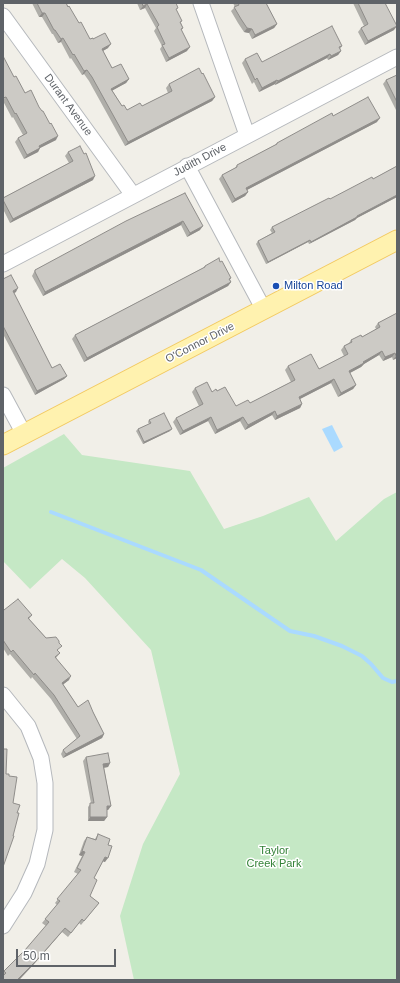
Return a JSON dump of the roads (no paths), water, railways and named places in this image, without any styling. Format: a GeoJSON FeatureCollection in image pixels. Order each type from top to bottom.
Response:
{"type":"FeatureCollection","features":[{"type":"Feature","properties":{"kind":"main road","name":"O'Connor Drive"},"geometry":{"type":"LineString","coordinates":[[3,445],[397,240]]}},
{"type":"Feature","properties":{"kind":"street"},"geometry":{"type":"LineString","coordinates":[[202,3],[246,135]]}},
{"type":"Feature","properties":{"kind":"street","name":"Durant Avenue"},"geometry":{"type":"LineString","coordinates":[[3,16],[133,195]]}},
{"type":"Feature","properties":{"kind":"street","name":"Judith Drive"},"geometry":{"type":"LineString","coordinates":[[3,264],[397,57]]}},
{"type":"Feature","properties":{"kind":"street"},"geometry":{"type":"LineString","coordinates":[[187,166],[264,310]]}},
{"type":"Feature","properties":{"kind":"street"},"geometry":{"type":"LineString","coordinates":[[3,395],[24,434]]}},
{"type":"Feature","properties":{"kind":"street"},"geometry":{"type":"LineString","coordinates":[[3,695],[28,726],[40,758],[45,783],[45,830],[37,864],[24,892],[3,926]]}},
{"type":"Feature","properties":{"kind":"water"},"geometry":{"type":"Polygon","coordinates":[[[332,425],[343,447],[334,452],[322,429],[332,425]]]}},
{"type":"Feature","properties":{"kind":"waterway"},"geometry":{"type":"LineString","coordinates":[[51,512],[201,570],[290,631],[314,636],[342,646],[362,656],[383,678],[392,682],[397,681]]}},
{"type":"Feature","properties":{"kind":"place","name":"Milton Road"},"geometry":{"type":"Point","coordinates":[276,286]}},
{"type":"Feature","properties":{"kind":"park label","name":"Taylor Creek Park"},"geometry":{"type":"Point","coordinates":[274,857]}}]}
